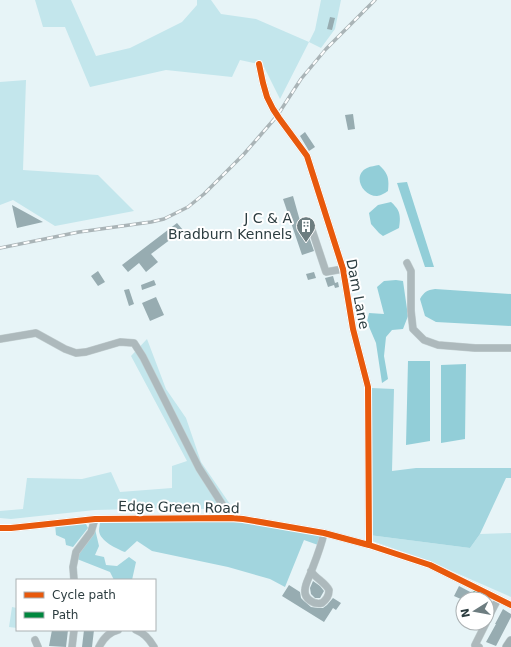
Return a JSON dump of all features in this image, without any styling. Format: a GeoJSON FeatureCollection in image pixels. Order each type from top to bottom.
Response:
{"type":"FeatureCollection","features":[{"type":"Feature","properties":{"kind":"main road"},"geometry":{"type":"LineString","coordinates":[[507,647],[511,641]]}},
{"type":"Feature","properties":{"kind":"street","name":"Dam Lane"},"geometry":{"type":"LineString","coordinates":[[259,64],[267,97],[273,109],[307,156],[343,269],[352,328],[368,387],[369,545]]}},
{"type":"Feature","properties":{"kind":"street"},"geometry":{"type":"LineString","coordinates":[[310,224],[326,272],[343,269]]}},
{"type":"Feature","properties":{"kind":"street"},"geometry":{"type":"LineString","coordinates":[[407,263],[411,271],[411,312],[413,330],[424,340],[438,345],[475,348],[511,348]]}},
{"type":"Feature","properties":{"kind":"street"},"geometry":{"type":"LineString","coordinates":[[0,339],[36,333],[65,349],[76,353],[86,352],[120,342],[134,343],[143,357],[199,468],[232,518]]}},
{"type":"Feature","properties":{"kind":"street","name":"Edge Green Road"},"geometry":{"type":"LineString","coordinates":[[0,528],[95,519],[232,518],[324,533],[369,545],[430,565],[511,605]]}},
{"type":"Feature","properties":{"kind":"street"},"geometry":{"type":"LineString","coordinates":[[74,579],[73,567],[76,552],[91,532],[95,519]]}},
{"type":"Feature","properties":{"kind":"street"},"geometry":{"type":"LineString","coordinates":[[311,571],[321,547],[324,533]]}},
{"type":"Feature","properties":{"kind":"street"},"geometry":{"type":"LineString","coordinates":[[495,604],[498,598]]}},
{"type":"Feature","properties":{"kind":"street"},"geometry":{"type":"LineString","coordinates":[[72,647],[74,631]]}},
{"type":"Feature","properties":{"kind":"street"},"geometry":{"type":"LineString","coordinates":[[99,647],[102,639],[114,631]]}},
{"type":"Feature","properties":{"kind":"street"},"geometry":{"type":"LineString","coordinates":[[138,631],[154,647]]}},
{"type":"Feature","properties":{"kind":"street"},"geometry":{"type":"LineString","coordinates":[[476,646],[482,631]]}},
{"type":"Feature","properties":{"kind":"shaded area"},"geometry":{"type":"Polygon","coordinates":[[[35,0],[71,0],[96,56],[130,48],[182,22],[197,5],[197,0],[211,0],[221,14],[256,19],[309,42],[280,99],[263,65],[240,60],[232,77],[166,70],[90,87],[65,27],[43,27],[35,0]]]}},
{"type":"Feature","properties":{"kind":"shaded area"},"geometry":{"type":"Polygon","coordinates":[[[321,0],[341,0],[335,29],[321,48],[309,42],[315,30],[321,0]]]}},
{"type":"Feature","properties":{"kind":"shaded area"},"geometry":{"type":"Polygon","coordinates":[[[26,80],[23,170],[98,175],[134,211],[55,226],[13,200],[0,205],[0,82],[26,80]]]}},
{"type":"Feature","properties":{"kind":"shaded area"},"geometry":{"type":"Polygon","coordinates":[[[379,165],[387,174],[388,191],[377,196],[367,193],[363,189],[360,175],[368,167],[379,165]]]}},
{"type":"Feature","properties":{"kind":"shaded area"},"geometry":{"type":"Polygon","coordinates":[[[407,182],[434,267],[425,267],[397,183],[407,182]]]}},
{"type":"Feature","properties":{"kind":"shaded area"},"geometry":{"type":"Polygon","coordinates":[[[391,202],[399,213],[399,228],[383,236],[371,224],[369,213],[378,205],[391,202]]]}},
{"type":"Feature","properties":{"kind":"shaded area"},"geometry":{"type":"Polygon","coordinates":[[[384,281],[403,281],[408,316],[403,329],[392,330],[386,337],[384,356],[388,379],[382,383],[376,343],[367,322],[369,313],[384,314],[377,287],[384,281]]]}},
{"type":"Feature","properties":{"kind":"shaded area"},"geometry":{"type":"Polygon","coordinates":[[[435,289],[511,294],[511,326],[436,322],[425,316],[420,299],[426,292],[435,289]]]}},
{"type":"Feature","properties":{"kind":"shaded area"},"geometry":{"type":"Polygon","coordinates":[[[147,339],[166,389],[186,418],[201,462],[234,510],[175,508],[95,510],[11,519],[0,518],[0,511],[23,509],[27,478],[82,479],[111,472],[120,492],[172,488],[172,466],[187,461],[131,356],[147,339]]]}},
{"type":"Feature","properties":{"kind":"shaded area"},"geometry":{"type":"Polygon","coordinates":[[[408,361],[430,361],[430,441],[406,445],[408,361]]]}},
{"type":"Feature","properties":{"kind":"shaded area"},"geometry":{"type":"Polygon","coordinates":[[[466,364],[465,439],[441,443],[441,365],[466,364]]]}},
{"type":"Feature","properties":{"kind":"shaded area"},"geometry":{"type":"Polygon","coordinates":[[[371,388],[394,389],[392,471],[416,468],[511,468],[511,478],[506,478],[480,534],[470,548],[369,535],[371,388]]]}},
{"type":"Feature","properties":{"kind":"shaded area"},"geometry":{"type":"Polygon","coordinates":[[[83,521],[88,528],[73,547],[66,545],[65,539],[56,535],[55,524],[83,521]]]}},
{"type":"Feature","properties":{"kind":"shaded area"},"geometry":{"type":"Polygon","coordinates":[[[100,521],[236,522],[317,534],[320,537],[318,545],[304,540],[285,587],[270,579],[228,567],[152,551],[137,541],[125,552],[109,544],[102,538],[99,531],[100,521]]]}},
{"type":"Feature","properties":{"kind":"shaded area"},"geometry":{"type":"Polygon","coordinates":[[[95,529],[99,546],[95,555],[104,557],[106,565],[117,566],[129,557],[136,562],[132,579],[114,579],[110,572],[77,559],[78,552],[95,529]]]}},
{"type":"Feature","properties":{"kind":"shaded area"},"geometry":{"type":"Polygon","coordinates":[[[511,533],[511,597],[429,561],[372,541],[369,535],[470,548],[480,534],[511,533]]]}},
{"type":"Feature","properties":{"kind":"shaded area"},"geometry":{"type":"Polygon","coordinates":[[[12,607],[16,608],[16,628],[9,627],[12,607]]]}},
{"type":"Feature","properties":{"kind":"building"},"geometry":{"type":"Polygon","coordinates":[[[330,17],[335,18],[332,30],[327,29],[330,17]]]}},
{"type":"Feature","properties":{"kind":"building"},"geometry":{"type":"Polygon","coordinates":[[[353,114],[355,129],[348,130],[345,115],[353,114]]]}},
{"type":"Feature","properties":{"kind":"building"},"geometry":{"type":"Polygon","coordinates":[[[305,132],[315,147],[309,151],[300,136],[305,132]]]}},
{"type":"Feature","properties":{"kind":"building"},"geometry":{"type":"Polygon","coordinates":[[[293,196],[304,235],[308,234],[314,251],[302,255],[283,199],[293,196]]]}},
{"type":"Feature","properties":{"kind":"building"},"geometry":{"type":"Polygon","coordinates":[[[12,205],[43,222],[17,228],[12,205]]]}},
{"type":"Feature","properties":{"kind":"building"},"geometry":{"type":"Polygon","coordinates":[[[177,223],[183,230],[151,254],[158,262],[146,272],[139,263],[128,272],[122,265],[177,223]]]}},
{"type":"Feature","properties":{"kind":"building"},"geometry":{"type":"Polygon","coordinates":[[[98,271],[105,282],[98,286],[91,276],[98,271]]]}},
{"type":"Feature","properties":{"kind":"building"},"geometry":{"type":"Polygon","coordinates":[[[314,272],[316,278],[308,280],[306,274],[314,272]]]}},
{"type":"Feature","properties":{"kind":"building"},"geometry":{"type":"Polygon","coordinates":[[[333,276],[335,283],[338,282],[339,287],[335,288],[334,285],[328,287],[325,278],[333,276]]]}},
{"type":"Feature","properties":{"kind":"building"},"geometry":{"type":"Polygon","coordinates":[[[154,280],[156,285],[142,290],[141,285],[154,280]]]}},
{"type":"Feature","properties":{"kind":"building"},"geometry":{"type":"Polygon","coordinates":[[[129,289],[134,304],[129,306],[124,290],[129,289]]]}},
{"type":"Feature","properties":{"kind":"building"},"geometry":{"type":"Polygon","coordinates":[[[156,297],[164,315],[150,321],[142,303],[156,297]]]}},
{"type":"Feature","properties":{"kind":"building"},"geometry":{"type":"Polygon","coordinates":[[[313,581],[324,591],[320,598],[315,598],[311,594],[310,588],[313,581]]]}},
{"type":"Feature","properties":{"kind":"building"},"geometry":{"type":"Polygon","coordinates":[[[289,585],[300,592],[301,598],[311,607],[323,608],[333,598],[341,603],[336,610],[333,608],[324,622],[282,596],[289,585]]]}},
{"type":"Feature","properties":{"kind":"building"},"geometry":{"type":"Polygon","coordinates":[[[459,586],[468,591],[456,591],[459,586]]]}},
{"type":"Feature","properties":{"kind":"building"},"geometry":{"type":"Polygon","coordinates":[[[503,609],[511,614],[511,617],[496,646],[486,642],[492,631],[495,631],[495,624],[503,609]]]}},
{"type":"Feature","properties":{"kind":"building"},"geometry":{"type":"Polygon","coordinates":[[[52,631],[68,631],[66,647],[49,646],[52,631]]]}},
{"type":"Feature","properties":{"kind":"building"},"geometry":{"type":"Polygon","coordinates":[[[84,631],[94,631],[92,647],[82,647],[84,631]]]}},
{"type":"Feature","properties":{"kind":"railway"},"geometry":{"type":"LineString","coordinates":[[0,248],[79,232],[151,222],[164,219],[188,207],[204,194],[244,154],[277,116],[301,79],[326,49],[375,0]]}},
{"type":"Feature","properties":{"kind":"cycle path"},"geometry":{"type":"LineString","coordinates":[[259,64],[267,97],[273,109],[307,156],[343,269],[353,329],[368,387],[369,545]]}},
{"type":"Feature","properties":{"kind":"cycle path"},"geometry":{"type":"LineString","coordinates":[[0,528],[95,519],[243,519],[324,533],[369,545],[430,565],[511,605]]}},
{"type":"Feature","properties":{"kind":"place","name":"J C & A Bradburn Kennels"},"geometry":{"type":"Point","coordinates":[306,243]}}]}
